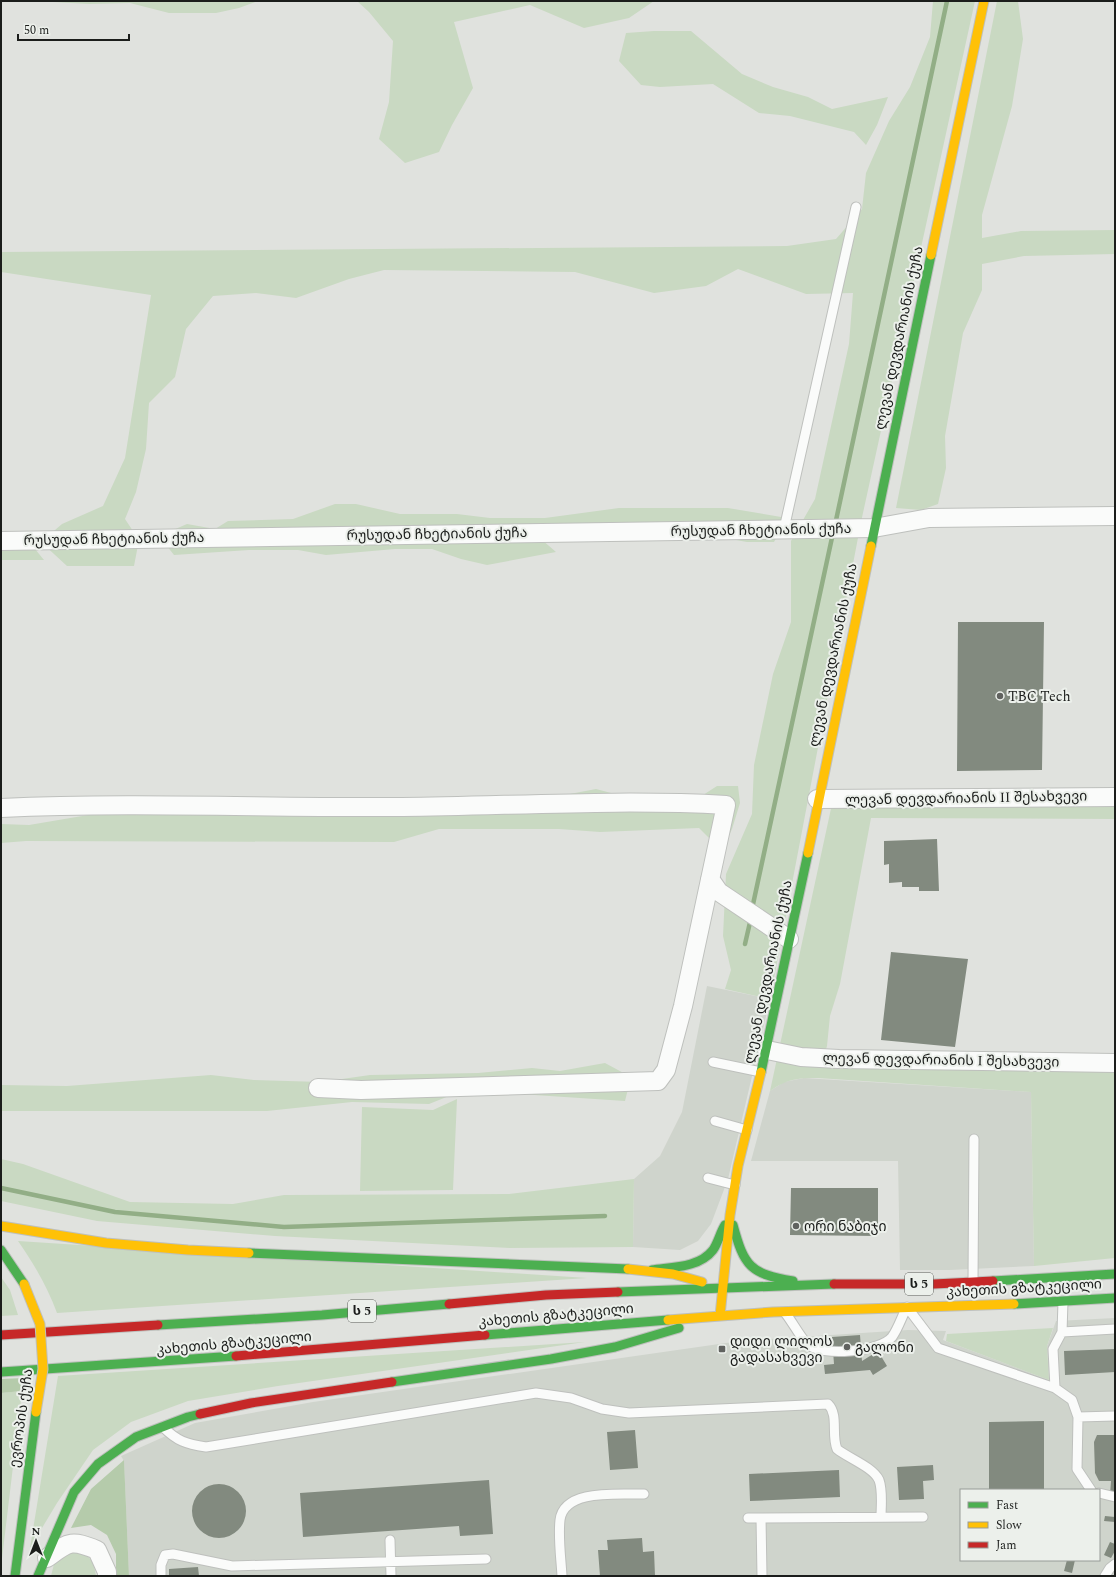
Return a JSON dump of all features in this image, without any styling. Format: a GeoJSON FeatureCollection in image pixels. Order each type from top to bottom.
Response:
{"type":"FeatureCollection","features":[{"type":"Feature","properties":{"kind":"main road","name":"ლევან დევდარიანის ქუჩა"},"geometry":{"type":"LineString","coordinates":[[720,1316],[730,1215],[735,1185],[767,1050],[817,799],[984,1]]}},
{"type":"Feature","properties":{"kind":"main road"},"geometry":{"type":"LineString","coordinates":[[646,1270],[692,1264],[701,1261],[713,1250],[730,1215]]}},
{"type":"Feature","properties":{"kind":"main road"},"geometry":{"type":"LineString","coordinates":[[730,1215],[740,1251],[750,1267],[773,1278],[810,1284]]}},
{"type":"Feature","properties":{"kind":"main road"},"geometry":{"type":"LineString","coordinates":[[1,1226],[106,1243],[188,1250],[646,1270],[673,1274],[723,1288]]}},
{"type":"Feature","properties":{"kind":"main road","name":"ევროპის ქუჩა"},"geometry":{"type":"LineString","coordinates":[[1,1250],[24,1284],[40,1324],[43,1369],[15,1576]]}},
{"type":"Feature","properties":{"kind":"main road","name":"კახეთის გზატკეცილი"},"geometry":{"type":"LineString","coordinates":[[1,1335],[314,1315],[546,1295],[810,1284],[934,1284],[1115,1274]]}},
{"type":"Feature","properties":{"kind":"main road","name":"კახეთის გზატკეცილი"},"geometry":{"type":"LineString","coordinates":[[1,1372],[270,1354],[439,1338],[720,1316],[907,1307],[1063,1302],[1115,1298]]}},
{"type":"Feature","properties":{"kind":"main road"},"geometry":{"type":"LineString","coordinates":[[38,1576],[74,1492],[98,1464],[136,1437],[188,1417],[252,1403],[544,1360],[616,1347],[720,1316]]}},
{"type":"Feature","properties":{"kind":"street","name":"რუსუდან ჩხეტიანის ქუჩა"},"geometry":{"type":"LineString","coordinates":[[1,541],[874,528],[929,518],[1115,516]]}},
{"type":"Feature","properties":{"kind":"street","name":"ლევან დევდარიანის II შესახვევი"},"geometry":{"type":"LineString","coordinates":[[817,799],[1115,797]]}},
{"type":"Feature","properties":{"kind":"street"},"geometry":{"type":"LineString","coordinates":[[1,808],[68,805],[401,807],[673,802],[726,805],[683,1006],[666,1070],[658,1081],[361,1090],[318,1088]]}},
{"type":"Feature","properties":{"kind":"street"},"geometry":{"type":"LineString","coordinates":[[710,879],[719,892],[789,939]]}},
{"type":"Feature","properties":{"kind":"street","name":"ლევან დევდარიანის I შესახვევი"},"geometry":{"type":"LineString","coordinates":[[767,1050],[801,1057],[839,1059],[1115,1064]]}},
{"type":"Feature","properties":{"kind":"street"},"geometry":{"type":"LineString","coordinates":[[47,1558],[67,1543],[80,1543],[97,1550],[107,1572],[107,1576]]}},
{"type":"Feature","properties":{"kind":"lane"},"geometry":{"type":"LineString","coordinates":[[784,529],[856,207]]}},
{"type":"Feature","properties":{"kind":"lane"},"geometry":{"type":"LineString","coordinates":[[713,1062],[761,1072]]}},
{"type":"Feature","properties":{"kind":"lane"},"geometry":{"type":"LineString","coordinates":[[715,1122],[747,1130]]}},
{"type":"Feature","properties":{"kind":"lane"},"geometry":{"type":"LineString","coordinates":[[973,1281],[974,1139]]}},
{"type":"Feature","properties":{"kind":"lane"},"geometry":{"type":"LineString","coordinates":[[708,1178],[735,1185]]}},
{"type":"Feature","properties":{"kind":"lane"},"geometry":{"type":"LineString","coordinates":[[1055,1388],[1053,1348],[1062,1332],[1063,1302]]}},
{"type":"Feature","properties":{"kind":"lane"},"geometry":{"type":"LineString","coordinates":[[785,1312],[808,1345],[821,1350],[848,1351],[875,1346],[891,1338],[907,1307],[938,1348],[1055,1388],[1072,1400],[1078,1417],[1077,1469],[1090,1489]]}},
{"type":"Feature","properties":{"kind":"lane"},"geometry":{"type":"LineString","coordinates":[[1062,1332],[1115,1329]]}},
{"type":"Feature","properties":{"kind":"lane"},"geometry":{"type":"LineString","coordinates":[[163,1427],[175,1439],[206,1447],[536,1393],[571,1398],[602,1409],[629,1413],[828,1404],[833,1409],[834,1443],[837,1449],[874,1473],[879,1479],[881,1487],[881,1517]]}},
{"type":"Feature","properties":{"kind":"lane"},"geometry":{"type":"LineString","coordinates":[[1078,1417],[1115,1416]]}},
{"type":"Feature","properties":{"kind":"lane"},"geometry":{"type":"LineString","coordinates":[[1100,1493],[1115,1497]]}},
{"type":"Feature","properties":{"kind":"lane"},"geometry":{"type":"LineString","coordinates":[[562,1576],[560,1519],[566,1505],[584,1496],[644,1494]]}},
{"type":"Feature","properties":{"kind":"lane"},"geometry":{"type":"LineString","coordinates":[[748,1518],[923,1517]]}},
{"type":"Feature","properties":{"kind":"lane"},"geometry":{"type":"LineString","coordinates":[[761,1518],[762,1576]]}},
{"type":"Feature","properties":{"kind":"lane"},"geometry":{"type":"LineString","coordinates":[[390,1540],[391,1576]]}},
{"type":"Feature","properties":{"kind":"lane"},"geometry":{"type":"LineString","coordinates":[[161,1576],[161,1565],[165,1555],[173,1554],[232,1566],[486,1559]]}},
{"type":"Feature","properties":{"kind":"lane"},"geometry":{"type":"LineString","coordinates":[[1105,1576],[1110,1568],[1115,1564]]}},
{"type":"Feature","properties":{"kind":"shaded area"},"geometry":{"type":"Polygon","coordinates":[[[707,986],[770,999],[728,1179],[711,1224],[698,1241],[680,1250],[633,1247],[634,1179],[660,1156],[682,1112],[707,986]]]}},
{"type":"Feature","properties":{"kind":"shaded area"},"geometry":{"type":"Polygon","coordinates":[[[804,1078],[1031,1092],[1034,1266],[950,1270],[900,1270],[898,1161],[751,1161],[770,1091],[784,1082],[804,1078]]]}},
{"type":"Feature","properties":{"kind":"shaded area"},"geometry":{"type":"Polygon","coordinates":[[[1115,1318],[1115,1576],[129,1576],[124,1461],[121,1456],[195,1423],[313,1402],[740,1341],[908,1330],[946,1331],[943,1340],[1049,1380],[1047,1346],[1056,1321],[1115,1318]]]}},
{"type":"Feature","properties":{"kind":"green space"},"geometry":{"type":"Polygon","coordinates":[[[35,1],[258,1],[239,8],[216,13],[169,13],[130,3],[89,4],[35,1]]]}},
{"type":"Feature","properties":{"kind":"green space"},"geometry":{"type":"Polygon","coordinates":[[[357,1],[654,1],[629,18],[584,28],[530,5],[454,22],[473,88],[439,152],[405,163],[379,139],[389,102],[393,41],[369,12],[357,1]]]}},
{"type":"Feature","properties":{"kind":"green space"},"geometry":{"type":"Polygon","coordinates":[[[933,1],[975,1],[861,522],[770,999],[725,989],[731,970],[723,936],[726,874],[752,814],[754,765],[773,674],[791,622],[791,541],[815,499],[849,344],[853,293],[806,294],[738,269],[706,286],[654,293],[575,272],[384,270],[349,279],[296,298],[256,293],[213,296],[186,329],[175,377],[149,403],[146,449],[136,492],[125,519],[139,540],[134,566],[67,566],[41,542],[62,524],[103,506],[125,458],[151,295],[1,272],[1,252],[787,246],[836,239],[862,209],[866,173],[889,121],[910,87],[930,37],[933,1]]]}},
{"type":"Feature","properties":{"kind":"green space"},"geometry":{"type":"Polygon","coordinates":[[[997,1],[1018,1],[1023,39],[1012,106],[982,215],[982,238],[1021,231],[1115,230],[1115,254],[1024,256],[982,264],[982,290],[963,333],[945,436],[946,468],[938,504],[921,510],[896,508],[997,1]]]}},
{"type":"Feature","properties":{"kind":"green space"},"geometry":{"type":"Polygon","coordinates":[[[691,31],[742,74],[773,87],[808,97],[832,109],[888,97],[877,125],[866,145],[854,132],[790,116],[759,113],[713,84],[660,87],[641,85],[619,61],[626,33],[691,31]]]}},
{"type":"Feature","properties":{"kind":"green space"},"geometry":{"type":"Polygon","coordinates":[[[335,504],[356,504],[400,514],[457,514],[490,518],[545,518],[619,508],[728,508],[787,518],[774,542],[747,542],[703,534],[541,539],[556,552],[487,565],[461,559],[432,549],[395,549],[326,555],[298,550],[249,550],[174,555],[159,536],[187,524],[215,529],[228,521],[293,519],[335,504]]]}},
{"type":"Feature","properties":{"kind":"green space"},"geometry":{"type":"Polygon","coordinates":[[[1,535],[35,549],[44,560],[1,560],[1,535]]]}},
{"type":"Feature","properties":{"kind":"green space"},"geometry":{"type":"Polygon","coordinates":[[[717,786],[738,786],[740,803],[732,829],[722,851],[699,828],[600,832],[559,829],[439,829],[394,842],[26,841],[1,843],[1,824],[29,825],[94,814],[554,797],[596,789],[630,798],[700,797],[717,786]]]}},
{"type":"Feature","properties":{"kind":"green space"},"geometry":{"type":"Polygon","coordinates":[[[1115,800],[1115,819],[871,818],[840,984],[830,1016],[827,1046],[821,1066],[1115,1070],[1115,1258],[1034,1266],[1031,1092],[818,1078],[792,1080],[770,1091],[832,804],[1115,800]]]}},
{"type":"Feature","properties":{"kind":"green space"},"geometry":{"type":"Polygon","coordinates":[[[605,1063],[631,1077],[625,1101],[490,1092],[459,1092],[429,1104],[352,1102],[267,1111],[1,1111],[1,1085],[67,1086],[211,1075],[254,1080],[321,1082],[370,1075],[478,1073],[532,1068],[560,1071],[605,1063]]]}},
{"type":"Feature","properties":{"kind":"green space"},"geometry":{"type":"Polygon","coordinates":[[[457,1099],[453,1190],[360,1191],[362,1107],[433,1110],[457,1099]]]}},
{"type":"Feature","properties":{"kind":"green space"},"geometry":{"type":"Polygon","coordinates":[[[1,1159],[23,1164],[130,1202],[233,1204],[284,1195],[509,1194],[634,1179],[633,1247],[510,1248],[275,1236],[97,1221],[1,1201],[1,1159]]]}},
{"type":"Feature","properties":{"kind":"green space"},"geometry":{"type":"Polygon","coordinates":[[[18,1241],[587,1278],[57,1313],[40,1276],[18,1241]]]}},
{"type":"Feature","properties":{"kind":"green space"},"geometry":{"type":"Polygon","coordinates":[[[1,1277],[10,1290],[18,1315],[1,1316],[1,1277]]]}},
{"type":"Feature","properties":{"kind":"green space"},"geometry":{"type":"Polygon","coordinates":[[[1053,1328],[1047,1346],[1049,1380],[946,1341],[947,1334],[1053,1328]]]}},
{"type":"Feature","properties":{"kind":"green space"},"geometry":{"type":"Polygon","coordinates":[[[585,1342],[278,1386],[188,1401],[131,1422],[93,1450],[57,1503],[30,1548],[58,1376],[585,1342]]]}},
{"type":"Feature","properties":{"kind":"green space"},"geometry":{"type":"Polygon","coordinates":[[[24,1378],[22,1391],[1,1393],[1,1379],[24,1378]]]}},
{"type":"Feature","properties":{"kind":"green space"},"geometry":{"type":"Polygon","coordinates":[[[22,1391],[1,1567],[1,1393],[22,1391]]]}},
{"type":"Feature","properties":{"kind":"green space"},"geometry":{"type":"Polygon","coordinates":[[[124,1460],[129,1576],[116,1576],[116,1554],[107,1535],[91,1525],[71,1528],[91,1489],[124,1460]]]}},
{"type":"Feature","properties":{"kind":"green space"},"geometry":{"type":"Polygon","coordinates":[[[72,1550],[83,1553],[90,1558],[94,1565],[96,1576],[51,1576],[54,1564],[72,1550]]]}},
{"type":"Feature","properties":{"kind":"building","name":"TBC Tech"},"geometry":{"type":"Polygon","coordinates":[[[958,622],[1044,622],[1042,770],[957,771],[958,622]]]}},
{"type":"Feature","properties":{"kind":"building"},"geometry":{"type":"Polygon","coordinates":[[[937,839],[939,891],[919,891],[919,887],[902,887],[902,882],[889,883],[889,864],[884,865],[884,841],[937,839]]]}},
{"type":"Feature","properties":{"kind":"building"},"geometry":{"type":"Polygon","coordinates":[[[891,952],[968,959],[955,1047],[881,1040],[891,952]]]}},
{"type":"Feature","properties":{"kind":"building"},"geometry":{"type":"Polygon","coordinates":[[[791,1188],[878,1188],[878,1236],[790,1235],[791,1188]]]}},
{"type":"Feature","properties":{"kind":"building"},"geometry":{"type":"Polygon","coordinates":[[[860,1335],[862,1361],[878,1351],[887,1366],[873,1375],[870,1370],[825,1374],[824,1365],[834,1364],[832,1337],[860,1335]]]}},
{"type":"Feature","properties":{"kind":"building"},"geometry":{"type":"Polygon","coordinates":[[[1115,1349],[1115,1372],[1065,1375],[1064,1351],[1115,1349]]]}},
{"type":"Feature","properties":{"kind":"building"},"geometry":{"type":"Polygon","coordinates":[[[1044,1421],[1044,1489],[989,1489],[989,1422],[1044,1421]]]}},
{"type":"Feature","properties":{"kind":"building"},"geometry":{"type":"Polygon","coordinates":[[[635,1430],[638,1468],[610,1470],[607,1432],[635,1430]]]}},
{"type":"Feature","properties":{"kind":"building"},"geometry":{"type":"Polygon","coordinates":[[[1097,1435],[1115,1435],[1115,1495],[1110,1495],[1111,1481],[1099,1481],[1095,1473],[1094,1442],[1097,1435]]]}},
{"type":"Feature","properties":{"kind":"building"},"geometry":{"type":"Polygon","coordinates":[[[933,1465],[934,1480],[923,1481],[924,1499],[899,1500],[897,1467],[933,1465]]]}},
{"type":"Feature","properties":{"kind":"building"},"geometry":{"type":"Polygon","coordinates":[[[839,1470],[840,1497],[750,1501],[749,1474],[839,1470]]]}},
{"type":"Feature","properties":{"kind":"building"},"geometry":{"type":"Polygon","coordinates":[[[489,1480],[493,1534],[460,1536],[459,1526],[303,1537],[300,1493],[489,1480]]]}},
{"type":"Feature","properties":{"kind":"building"},"geometry":{"type":"Polygon","coordinates":[[[219,1484],[229,1486],[238,1492],[244,1501],[246,1511],[244,1521],[238,1530],[229,1536],[219,1538],[209,1536],[200,1530],[194,1521],[192,1511],[194,1501],[200,1492],[209,1486],[219,1484]]]}},
{"type":"Feature","properties":{"kind":"building"},"geometry":{"type":"Polygon","coordinates":[[[1105,1516],[1115,1517],[1115,1522],[1104,1521],[1105,1516]]]}},
{"type":"Feature","properties":{"kind":"building"},"geometry":{"type":"Polygon","coordinates":[[[642,1538],[643,1552],[654,1551],[655,1576],[600,1576],[598,1550],[608,1550],[607,1540],[642,1538]]]}},
{"type":"Feature","properties":{"kind":"building"},"geometry":{"type":"Polygon","coordinates":[[[1110,1542],[1115,1544],[1115,1551],[1111,1558],[1104,1555],[1110,1542]]]}},
{"type":"Feature","properties":{"kind":"building"},"geometry":{"type":"Polygon","coordinates":[[[1067,1561],[1075,1561],[1072,1573],[1064,1571],[1067,1561]]]}},
{"type":"Feature","properties":{"kind":"building"},"geometry":{"type":"Polygon","coordinates":[[[198,1567],[199,1576],[169,1576],[169,1569],[198,1567]]]}},
{"type":"Feature","properties":{"kind":"waterway"},"geometry":{"type":"LineString","coordinates":[[835,525],[947,1]]}},
{"type":"Feature","properties":{"kind":"waterway"},"geometry":{"type":"LineString","coordinates":[[752,909],[833,533]]}},
{"type":"Feature","properties":{"kind":"waterway"},"geometry":{"type":"LineString","coordinates":[[745,944],[751,918]]}},
{"type":"Feature","properties":{"kind":"waterway"},"geometry":{"type":"LineString","coordinates":[[1,1188],[115,1212],[284,1227],[605,1216]]}},
{"type":"Feature","properties":{"kind":"traffic: fast"},"geometry":{"type":"LineString","coordinates":[[871,546],[931,255]]}},
{"type":"Feature","properties":{"kind":"traffic: fast"},"geometry":{"type":"LineString","coordinates":[[761,1072],[808,853]]}},
{"type":"Feature","properties":{"kind":"traffic: fast"},"geometry":{"type":"LineString","coordinates":[[652,1270],[685,1266],[707,1256],[713,1250],[725,1225]]}},
{"type":"Feature","properties":{"kind":"traffic: fast"},"geometry":{"type":"LineString","coordinates":[[733,1225],[741,1250],[745,1259],[751,1266],[767,1275],[793,1281]]}},
{"type":"Feature","properties":{"kind":"traffic: fast"},"geometry":{"type":"LineString","coordinates":[[1,1250],[24,1284]]}},
{"type":"Feature","properties":{"kind":"traffic: fast"},"geometry":{"type":"LineString","coordinates":[[249,1253],[628,1269]]}},
{"type":"Feature","properties":{"kind":"traffic: fast"},"geometry":{"type":"LineString","coordinates":[[993,1281],[1115,1274]]}},
{"type":"Feature","properties":{"kind":"traffic: fast"},"geometry":{"type":"LineString","coordinates":[[618,1292],[834,1284]]}},
{"type":"Feature","properties":{"kind":"traffic: fast"},"geometry":{"type":"LineString","coordinates":[[1014,1304],[1115,1298]]}},
{"type":"Feature","properties":{"kind":"traffic: fast"},"geometry":{"type":"LineString","coordinates":[[158,1325],[322,1315],[449,1304]]}},
{"type":"Feature","properties":{"kind":"traffic: fast"},"geometry":{"type":"LineString","coordinates":[[485,1335],[668,1320]]}},
{"type":"Feature","properties":{"kind":"traffic: fast"},"geometry":{"type":"LineString","coordinates":[[392,1382],[551,1359],[615,1347],[679,1328]]}},
{"type":"Feature","properties":{"kind":"traffic: fast"},"geometry":{"type":"LineString","coordinates":[[1,1372],[236,1356]]}},
{"type":"Feature","properties":{"kind":"traffic: fast"},"geometry":{"type":"LineString","coordinates":[[15,1576],[36,1412]]}},
{"type":"Feature","properties":{"kind":"traffic: fast"},"geometry":{"type":"LineString","coordinates":[[38,1576],[74,1492],[98,1464],[136,1437],[188,1417],[200,1414]]}},
{"type":"Feature","properties":{"kind":"traffic: slow"},"geometry":{"type":"LineString","coordinates":[[931,255],[984,1]]}},
{"type":"Feature","properties":{"kind":"traffic: slow"},"geometry":{"type":"LineString","coordinates":[[808,853],[871,546]]}},
{"type":"Feature","properties":{"kind":"traffic: slow"},"geometry":{"type":"LineString","coordinates":[[720,1316],[730,1215],[738,1166],[761,1072]]}},
{"type":"Feature","properties":{"kind":"traffic: slow"},"geometry":{"type":"LineString","coordinates":[[1,1226],[106,1243],[188,1250],[249,1253]]}},
{"type":"Feature","properties":{"kind":"traffic: slow"},"geometry":{"type":"LineString","coordinates":[[628,1269],[673,1274],[702,1282]]}},
{"type":"Feature","properties":{"kind":"traffic: slow"},"geometry":{"type":"LineString","coordinates":[[24,1284],[40,1324],[43,1369],[36,1412]]}},
{"type":"Feature","properties":{"kind":"traffic: slow"},"geometry":{"type":"LineString","coordinates":[[668,1320],[773,1312],[1014,1304]]}},
{"type":"Feature","properties":{"kind":"traffic: jam"},"geometry":{"type":"LineString","coordinates":[[834,1284],[934,1284],[993,1281]]}},
{"type":"Feature","properties":{"kind":"traffic: jam"},"geometry":{"type":"LineString","coordinates":[[449,1304],[546,1295],[618,1292]]}},
{"type":"Feature","properties":{"kind":"traffic: jam"},"geometry":{"type":"LineString","coordinates":[[1,1335],[158,1325]]}},
{"type":"Feature","properties":{"kind":"traffic: jam"},"geometry":{"type":"LineString","coordinates":[[236,1356],[485,1335]]}},
{"type":"Feature","properties":{"kind":"traffic: jam"},"geometry":{"type":"LineString","coordinates":[[200,1414],[251,1403],[392,1382]]}},
{"type":"Feature","properties":{"kind":"place","name":"TBC Tech"},"geometry":{"type":"Point","coordinates":[1000,696]}},
{"type":"Feature","properties":{"kind":"place","name":"ორი ნაბიჯი"},"geometry":{"type":"Point","coordinates":[796,1226]}},
{"type":"Feature","properties":{"kind":"place","name":"გალონი"},"geometry":{"type":"Point","coordinates":[847,1347]}},
{"type":"Feature","properties":{"kind":"place","name":"დიდი ლილოს გადასახვევი"},"geometry":{"type":"Point","coordinates":[722,1349]}}]}
